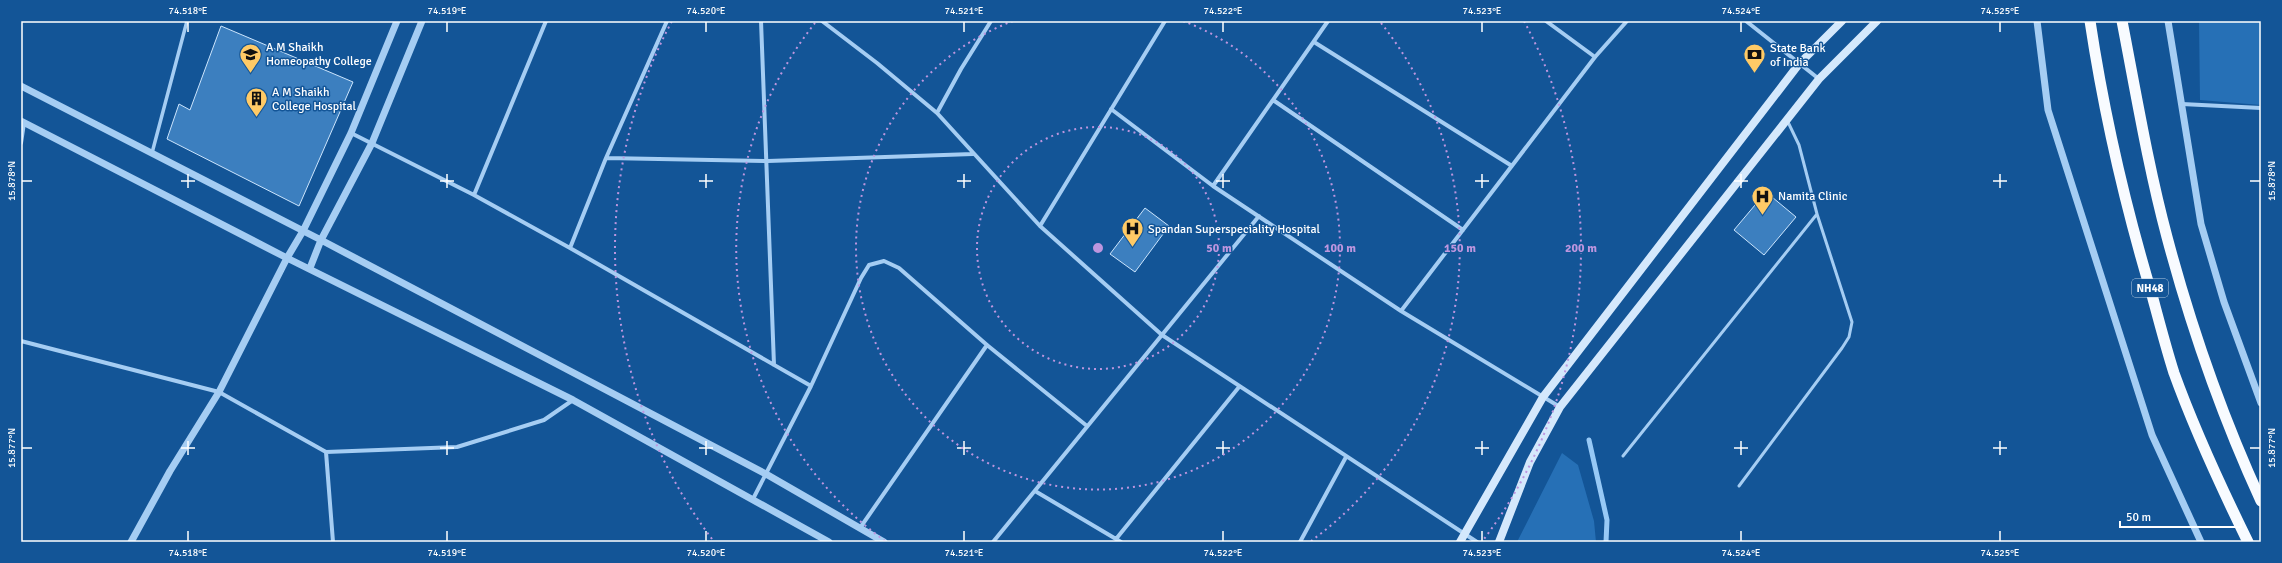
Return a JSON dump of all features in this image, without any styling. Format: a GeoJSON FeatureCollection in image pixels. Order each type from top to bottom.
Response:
{"type":"FeatureCollection","features":[{"type":"Feature","properties":{"kind":"highway","name":"NH48"},"geometry":{"type":"LineString","coordinates":[[2122,21],[2167,236],[2198,344],[2241,457],[2261,501]]}},
{"type":"Feature","properties":{"kind":"highway","name":"NH48"},"geometry":{"type":"LineString","coordinates":[[2090,22],[2102,100],[2115,158],[2140,256],[2174,373],[2213,470],[2248,542]]}},
{"type":"Feature","properties":{"kind":"main road"},"geometry":{"type":"LineString","coordinates":[[1460,542],[1543,397],[1799,64],[1842,21]]}},
{"type":"Feature","properties":{"kind":"main road"},"geometry":{"type":"LineString","coordinates":[[1499,542],[1530,462],[1560,407],[1819,79],[1877,21]]}},
{"type":"Feature","properties":{"kind":"street"},"geometry":{"type":"LineString","coordinates":[[151,154],[187,21]]}},
{"type":"Feature","properties":{"kind":"street"},"geometry":{"type":"LineString","coordinates":[[131,542],[170,471],[218,392],[287,258],[303,231],[351,132],[397,21]]}},
{"type":"Feature","properties":{"kind":"street"},"geometry":{"type":"LineString","coordinates":[[310,268],[321,240],[372,143],[422,21]]}},
{"type":"Feature","properties":{"kind":"street"},"geometry":{"type":"LineString","coordinates":[[474,195],[546,21]]}},
{"type":"Feature","properties":{"kind":"street"},"geometry":{"type":"LineString","coordinates":[[570,248],[606,158],[667,21]]}},
{"type":"Feature","properties":{"kind":"street"},"geometry":{"type":"LineString","coordinates":[[761,21],[768,161],[774,365]]}},
{"type":"Feature","properties":{"kind":"street"},"geometry":{"type":"LineString","coordinates":[[822,21],[877,63],[937,113],[1040,226],[1162,335],[1239,387],[1478,542]]}},
{"type":"Feature","properties":{"kind":"street"},"geometry":{"type":"LineString","coordinates":[[937,113],[960,69],[991,21]]}},
{"type":"Feature","properties":{"kind":"street"},"geometry":{"type":"LineString","coordinates":[[1040,226],[1165,21]]}},
{"type":"Feature","properties":{"kind":"street"},"geometry":{"type":"LineString","coordinates":[[1213,186],[1328,21]]}},
{"type":"Feature","properties":{"kind":"street"},"geometry":{"type":"LineString","coordinates":[[1546,21],[1595,57]]}},
{"type":"Feature","properties":{"kind":"street"},"geometry":{"type":"LineString","coordinates":[[1401,311],[1595,57],[1627,21]]}},
{"type":"Feature","properties":{"kind":"street"},"geometry":{"type":"LineString","coordinates":[[1746,21],[1819,79]]}},
{"type":"Feature","properties":{"kind":"street"},"geometry":{"type":"LineString","coordinates":[[2037,21],[2048,110],[2152,435],[2202,542]]}},
{"type":"Feature","properties":{"kind":"street"},"geometry":{"type":"LineString","coordinates":[[2168,21],[2202,224],[2224,302],[2261,403]]}},
{"type":"Feature","properties":{"kind":"street"},"geometry":{"type":"LineString","coordinates":[[1314,42],[1512,166]]}},
{"type":"Feature","properties":{"kind":"street"},"geometry":{"type":"LineString","coordinates":[[21,86],[321,240],[766,474],[884,542]]}},
{"type":"Feature","properties":{"kind":"street"},"geometry":{"type":"LineString","coordinates":[[1273,100],[1463,230]]}},
{"type":"Feature","properties":{"kind":"street"},"geometry":{"type":"LineString","coordinates":[[2182,104],[2261,108]]}},
{"type":"Feature","properties":{"kind":"street"},"geometry":{"type":"LineString","coordinates":[[1111,109],[1213,186],[1401,311],[1560,407]]}},
{"type":"Feature","properties":{"kind":"street"},"geometry":{"type":"LineString","coordinates":[[21,143],[22,122],[287,258],[310,268],[573,400],[828,542]]}},
{"type":"Feature","properties":{"kind":"street"},"geometry":{"type":"LineString","coordinates":[[351,132],[474,195],[570,248],[811,386]]}},
{"type":"Feature","properties":{"kind":"street"},"geometry":{"type":"LineString","coordinates":[[606,158],[768,161],[974,154]]}},
{"type":"Feature","properties":{"kind":"street"},"geometry":{"type":"LineString","coordinates":[[993,542],[1259,216]]}},
{"type":"Feature","properties":{"kind":"street"},"geometry":{"type":"LineString","coordinates":[[753,499],[811,386],[861,278],[869,265],[884,261],[899,268],[987,345],[1087,426]]}},
{"type":"Feature","properties":{"kind":"street"},"geometry":{"type":"LineString","coordinates":[[21,341],[218,392],[326,452],[457,447],[544,420],[573,400]]}},
{"type":"Feature","properties":{"kind":"street"},"geometry":{"type":"LineString","coordinates":[[860,529],[987,345]]}},
{"type":"Feature","properties":{"kind":"street"},"geometry":{"type":"LineString","coordinates":[[1116,539],[1239,387]]}},
{"type":"Feature","properties":{"kind":"street"},"geometry":{"type":"LineString","coordinates":[[326,452],[333,542]]}},
{"type":"Feature","properties":{"kind":"street"},"geometry":{"type":"LineString","coordinates":[[1300,542],[1346,457]]}},
{"type":"Feature","properties":{"kind":"street"},"geometry":{"type":"LineString","coordinates":[[1035,491],[1121,542]]}},
{"type":"Feature","properties":{"kind":"lane"},"geometry":{"type":"LineString","coordinates":[[1739,486],[1849,337],[1852,322],[1817,214],[1799,145],[1787,120]]}},
{"type":"Feature","properties":{"kind":"lane"},"geometry":{"type":"LineString","coordinates":[[1622,456],[1817,214]]}},
{"type":"Feature","properties":{"kind":"shaded area"},"geometry":{"type":"Polygon","coordinates":[[[2199,21],[2261,21],[2261,105],[2200,100],[2199,21]]]}},
{"type":"Feature","properties":{"kind":"shaded area"},"geometry":{"type":"Polygon","coordinates":[[[1562,453],[1578,465],[1594,521],[1596,542],[1517,542],[1562,453]]]}},
{"type":"Feature","properties":{"kind":"building","name":"A M Shaikh College Hospital"},"geometry":{"type":"Polygon","coordinates":[[[221,26],[353,82],[299,206],[167,139],[179,104],[190,110],[221,26]]]}},
{"type":"Feature","properties":{"kind":"building"},"geometry":{"type":"Polygon","coordinates":[[[1766,192],[1796,217],[1764,255],[1734,230],[1766,192]]]}},
{"type":"Feature","properties":{"kind":"building"},"geometry":{"type":"Polygon","coordinates":[[[1145,208],[1169,226],[1135,272],[1110,254],[1145,208]]]}},
{"type":"Feature","properties":{"kind":"waterway"},"geometry":{"type":"LineString","coordinates":[[1589,440],[1607,520],[1606,542]]}},
{"type":"Feature","properties":{"kind":"place","name":"A M Shaikh Homeopathy College"},"geometry":{"type":"Point","coordinates":[251,74]}},
{"type":"Feature","properties":{"kind":"place","name":"State Bank of India"},"geometry":{"type":"Point","coordinates":[1755,74]}},
{"type":"Feature","properties":{"kind":"place","name":"A M Shaikh College Hospital"},"geometry":{"type":"Point","coordinates":[256,118]}},
{"type":"Feature","properties":{"kind":"place","name":"Namita Clinic"},"geometry":{"type":"Point","coordinates":[1762,216]}},
{"type":"Feature","properties":{"kind":"place","name":"Spandan Superspeciality Hospital"},"geometry":{"type":"Point","coordinates":[1133,248]}}]}
